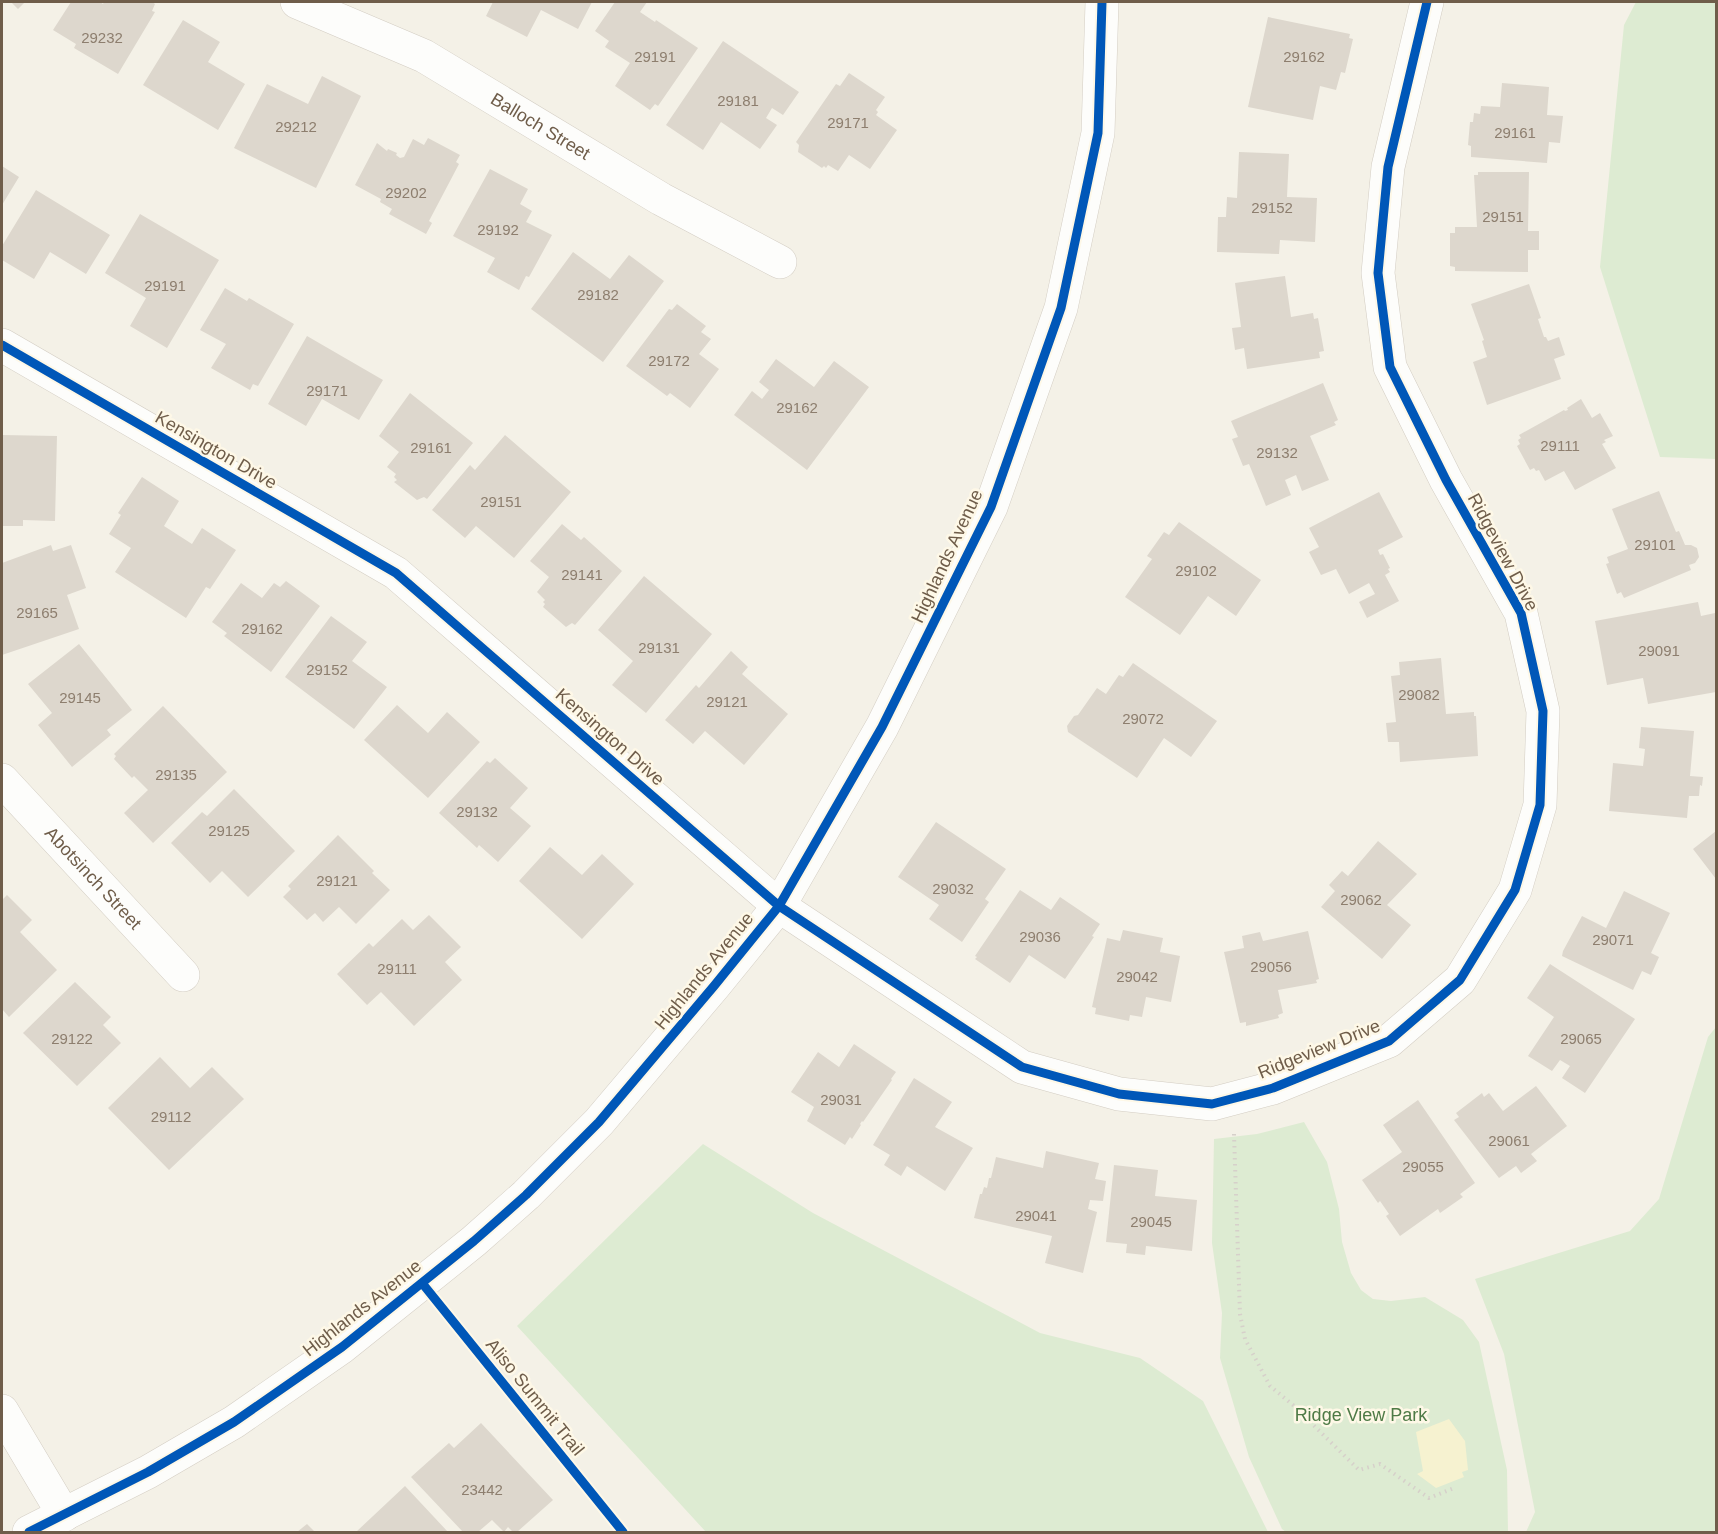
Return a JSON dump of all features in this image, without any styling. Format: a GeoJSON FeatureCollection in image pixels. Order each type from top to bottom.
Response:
{"type":"FeatureCollection","features":[{"type":"Feature","properties":{"kind":"street","name":"Balloch Street"},"geometry":{"type":"LineString","coordinates":[[297,2],[424,57],[661,199],[780,262]]}},
{"type":"Feature","properties":{"kind":"street","name":"Highlands Avenue"},"geometry":{"type":"LineString","coordinates":[[28,1533],[148,1472],[234,1422],[342,1347],[474,1240],[526,1195],[599,1122],[779,906],[882,727],[991,507],[1061,308],[1098,133],[1102,2]]}},
{"type":"Feature","properties":{"kind":"street","name":"Ridgeview Drive"},"geometry":{"type":"LineString","coordinates":[[1224,1101],[1273,1088],[1389,1041],[1460,980],[1515,890],[1540,805],[1543,711],[1521,613],[1446,480],[1390,367],[1378,273],[1388,167],[1427,2]]}},
{"type":"Feature","properties":{"kind":"street","name":"Kensington Drive"},"geometry":{"type":"LineString","coordinates":[[2,345],[396,573],[779,906],[1022,1067],[1119,1094],[1224,1101]]}},
{"type":"Feature","properties":{"kind":"street","name":"Abotsinch Street"},"geometry":{"type":"LineString","coordinates":[[2,780],[183,975]]}},
{"type":"Feature","properties":{"kind":"street"},"geometry":{"type":"LineString","coordinates":[[2,1411],[64,1515]]}},
{"type":"Feature","properties":{"kind":"path"},"geometry":{"type":"LineString","coordinates":[[1224,1101],[1234,1181],[1240,1314],[1245,1339],[1258,1366],[1270,1386],[1293,1405],[1359,1470],[1380,1464],[1429,1498],[1454,1488]]}},
{"type":"Feature","properties":{"kind":"green space"},"geometry":{"type":"Polygon","coordinates":[[[1636,2],[1716,2],[1716,459],[1660,457],[1600,267],[1624,25],[1636,2]]]}},
{"type":"Feature","properties":{"kind":"green space"},"geometry":{"type":"Polygon","coordinates":[[[1716,1027],[1716,1532],[1526,1532],[1535,1512],[1504,1354],[1475,1279],[1630,1231],[1659,1199],[1708,1037],[1716,1027]]]}},
{"type":"Feature","properties":{"kind":"green space","name":"Ridge View Park"},"geometry":{"type":"Polygon","coordinates":[[[1304,1122],[1327,1162],[1339,1209],[1342,1242],[1351,1273],[1361,1290],[1373,1299],[1391,1301],[1425,1297],[1463,1320],[1479,1342],[1507,1470],[1508,1532],[1286,1532],[1282,1529],[1249,1457],[1220,1358],[1222,1313],[1212,1243],[1214,1139],[1257,1134],[1304,1122]]]}},
{"type":"Feature","properties":{"kind":"green space"},"geometry":{"type":"Polygon","coordinates":[[[703,1144],[813,1213],[1040,1333],[1140,1358],[1203,1401],[1268,1532],[706,1532],[517,1326],[703,1144]]]}},
{"type":"Feature","properties":{"kind":"sand"},"geometry":{"type":"Polygon","coordinates":[[[1449,1419],[1465,1441],[1468,1470],[1462,1472],[1464,1477],[1436,1488],[1417,1474],[1423,1471],[1416,1432],[1449,1419]]]}},
{"type":"Feature","properties":{"kind":"building"},"geometry":{"type":"Polygon","coordinates":[[[11,2],[25,2],[18,9],[11,2]]]}},
{"type":"Feature","properties":{"kind":"building"},"geometry":{"type":"Polygon","coordinates":[[[71,2],[100,2],[103,4],[104,2],[152,2],[155,4],[152,11],[155,12],[118,74],[74,48],[76,44],[53,30],[71,2]]]}},
{"type":"Feature","properties":{"kind":"building"},"geometry":{"type":"Polygon","coordinates":[[[493,2],[592,2],[578,29],[541,10],[527,37],[486,16],[493,2]]]}},
{"type":"Feature","properties":{"kind":"building"},"geometry":{"type":"Polygon","coordinates":[[[615,2],[647,2],[640,12],[698,48],[658,106],[655,104],[650,110],[615,86],[630,63],[605,47],[609,41],[595,31],[615,2]]]}},
{"type":"Feature","properties":{"kind":"building"},"geometry":{"type":"Polygon","coordinates":[[[1268,17],[1350,34],[1349,38],[1353,39],[1345,73],[1341,72],[1336,90],[1320,86],[1313,120],[1248,107],[1268,17]]]}},
{"type":"Feature","properties":{"kind":"building"},"geometry":{"type":"Polygon","coordinates":[[[183,20],[220,42],[208,62],[245,84],[218,130],[143,85],[183,20]]]}},
{"type":"Feature","properties":{"kind":"building"},"geometry":{"type":"Polygon","coordinates":[[[723,41],[799,92],[783,115],[772,108],[766,118],[777,125],[760,149],[721,122],[703,150],[666,125],[723,41]]]}},
{"type":"Feature","properties":{"kind":"building"},"geometry":{"type":"Polygon","coordinates":[[[849,73],[885,97],[876,110],[878,112],[876,115],[897,130],[870,169],[849,155],[838,171],[828,165],[822,168],[798,152],[799,145],[796,142],[836,84],[840,86],[849,73]]]}},
{"type":"Feature","properties":{"kind":"building"},"geometry":{"type":"Polygon","coordinates":[[[322,76],[361,96],[316,188],[234,148],[267,84],[308,104],[322,76]]]}},
{"type":"Feature","properties":{"kind":"building"},"geometry":{"type":"Polygon","coordinates":[[[1502,83],[1549,87],[1547,115],[1563,116],[1560,143],[1549,142],[1547,163],[1471,157],[1471,146],[1468,145],[1470,122],[1473,122],[1474,113],[1480,114],[1481,106],[1500,107],[1502,83]]]}},
{"type":"Feature","properties":{"kind":"building"},"geometry":{"type":"Polygon","coordinates":[[[428,138],[460,155],[456,162],[459,164],[429,221],[432,223],[426,234],[389,214],[392,209],[380,202],[381,199],[355,185],[377,143],[387,151],[388,149],[397,153],[396,155],[400,158],[404,157],[413,139],[424,145],[428,138]]]}},
{"type":"Feature","properties":{"kind":"building"},"geometry":{"type":"Polygon","coordinates":[[[1239,152],[1289,154],[1287,197],[1317,198],[1315,242],[1280,240],[1279,254],[1217,252],[1218,217],[1226,217],[1227,197],[1237,198],[1239,152]]]}},
{"type":"Feature","properties":{"kind":"building"},"geometry":{"type":"Polygon","coordinates":[[[2,166],[19,177],[2,205],[2,166]]]}},
{"type":"Feature","properties":{"kind":"building"},"geometry":{"type":"Polygon","coordinates":[[[490,169],[528,189],[520,204],[532,211],[526,222],[552,235],[529,277],[526,276],[519,290],[487,272],[495,258],[453,236],[490,169]]]}},
{"type":"Feature","properties":{"kind":"building"},"geometry":{"type":"Polygon","coordinates":[[[1478,172],[1529,172],[1528,231],[1539,231],[1539,250],[1528,250],[1528,272],[1455,271],[1455,267],[1450,266],[1450,233],[1455,233],[1455,227],[1477,227],[1474,175],[1478,175],[1478,172]]]}},
{"type":"Feature","properties":{"kind":"building"},"geometry":{"type":"Polygon","coordinates":[[[36,190],[110,235],[86,274],[50,252],[34,279],[2,260],[2,246],[36,190]]]}},
{"type":"Feature","properties":{"kind":"building"},"geometry":{"type":"Polygon","coordinates":[[[140,214],[219,260],[167,348],[130,326],[146,298],[105,273],[140,214]]]}},
{"type":"Feature","properties":{"kind":"building"},"geometry":{"type":"Polygon","coordinates":[[[573,252],[610,279],[629,255],[664,281],[603,362],[531,309],[573,252]]]}},
{"type":"Feature","properties":{"kind":"building"},"geometry":{"type":"Polygon","coordinates":[[[1285,276],[1291,317],[1313,313],[1314,319],[1318,318],[1324,351],[1319,352],[1320,358],[1247,369],[1244,348],[1235,350],[1232,328],[1241,327],[1235,283],[1285,276]]]}},
{"type":"Feature","properties":{"kind":"building"},"geometry":{"type":"Polygon","coordinates":[[[1529,284],[1541,318],[1538,319],[1544,337],[1548,341],[1559,337],[1565,355],[1554,359],[1561,379],[1487,405],[1473,362],[1487,357],[1482,341],[1484,340],[1471,304],[1529,284]]]}},
{"type":"Feature","properties":{"kind":"building"},"geometry":{"type":"Polygon","coordinates":[[[225,288],[247,301],[249,298],[294,324],[258,386],[253,384],[250,390],[211,368],[226,344],[200,330],[225,288]]]}},
{"type":"Feature","properties":{"kind":"building"},"geometry":{"type":"Polygon","coordinates":[[[677,304],[706,326],[701,332],[711,339],[699,354],[719,369],[690,408],[670,393],[667,396],[626,366],[669,309],[672,310],[677,304]]]}},
{"type":"Feature","properties":{"kind":"building"},"geometry":{"type":"Polygon","coordinates":[[[307,336],[383,380],[359,420],[322,399],[306,426],[268,404],[307,336]]]}},
{"type":"Feature","properties":{"kind":"building"},"geometry":{"type":"Polygon","coordinates":[[[776,359],[814,387],[834,361],[869,387],[807,470],[734,415],[752,391],[762,399],[769,390],[759,382],[776,359]]]}},
{"type":"Feature","properties":{"kind":"building"},"geometry":{"type":"Polygon","coordinates":[[[1323,383],[1338,420],[1334,422],[1336,425],[1310,436],[1329,480],[1302,491],[1296,475],[1285,480],[1291,495],[1266,506],[1249,464],[1243,466],[1232,439],[1238,437],[1231,421],[1323,383]]]}},
{"type":"Feature","properties":{"kind":"building"},"geometry":{"type":"Polygon","coordinates":[[[410,393],[473,443],[427,499],[424,497],[417,500],[394,482],[397,480],[394,477],[396,474],[387,467],[399,452],[379,436],[410,393]]]}},
{"type":"Feature","properties":{"kind":"building"},"geometry":{"type":"Polygon","coordinates":[[[1581,399],[1592,418],[1600,413],[1613,436],[1604,440],[1606,442],[1602,444],[1616,468],[1575,490],[1564,471],[1545,481],[1539,470],[1536,471],[1534,468],[1530,470],[1517,446],[1520,444],[1519,435],[1564,410],[1568,410],[1567,408],[1581,399]]]}},
{"type":"Feature","properties":{"kind":"building"},"geometry":{"type":"Polygon","coordinates":[[[2,435],[57,436],[55,521],[23,520],[23,526],[2,526],[2,435]]]}},
{"type":"Feature","properties":{"kind":"building"},"geometry":{"type":"Polygon","coordinates":[[[505,435],[571,492],[514,558],[476,526],[465,538],[432,510],[470,465],[475,470],[505,435]]]}},
{"type":"Feature","properties":{"kind":"building"},"geometry":{"type":"Polygon","coordinates":[[[142,477],[179,501],[164,526],[192,544],[202,528],[236,550],[210,589],[206,587],[186,618],[115,572],[131,548],[109,534],[121,515],[118,513],[142,477]]]}},
{"type":"Feature","properties":{"kind":"building"},"geometry":{"type":"Polygon","coordinates":[[[1659,491],[1676,532],[1679,531],[1685,545],[1697,548],[1699,557],[1695,563],[1689,565],[1691,570],[1624,598],[1621,592],[1617,594],[1606,564],[1609,563],[1607,557],[1628,549],[1612,509],[1659,491]]]}},
{"type":"Feature","properties":{"kind":"building"},"geometry":{"type":"Polygon","coordinates":[[[1379,492],[1403,537],[1378,550],[1380,555],[1383,554],[1390,568],[1388,569],[1390,572],[1385,575],[1399,601],[1367,618],[1359,602],[1375,594],[1369,583],[1349,594],[1336,569],[1321,575],[1309,552],[1319,547],[1309,528],[1379,492]]]}},
{"type":"Feature","properties":{"kind":"building"},"geometry":{"type":"Polygon","coordinates":[[[1179,522],[1261,580],[1236,616],[1208,596],[1180,635],[1125,597],[1152,559],[1147,556],[1164,532],[1169,535],[1179,522]]]}},
{"type":"Feature","properties":{"kind":"building"},"geometry":{"type":"Polygon","coordinates":[[[562,524],[581,540],[584,537],[622,571],[575,625],[572,623],[566,627],[543,607],[545,600],[537,592],[549,577],[530,561],[562,524]]]}},
{"type":"Feature","properties":{"kind":"building"},"geometry":{"type":"Polygon","coordinates":[[[51,545],[53,551],[71,545],[86,588],[67,595],[79,629],[2,655],[2,563],[51,545]]]}},
{"type":"Feature","properties":{"kind":"building"},"geometry":{"type":"Polygon","coordinates":[[[644,576],[712,634],[646,713],[612,685],[633,661],[598,630],[644,576]]]}},
{"type":"Feature","properties":{"kind":"building"},"geometry":{"type":"Polygon","coordinates":[[[286,581],[320,606],[271,672],[224,636],[227,633],[212,622],[241,583],[262,598],[274,583],[280,587],[286,581]]]}},
{"type":"Feature","properties":{"kind":"building"},"geometry":{"type":"Polygon","coordinates":[[[1698,602],[1701,616],[1715,613],[1716,692],[1648,704],[1643,678],[1607,685],[1595,621],[1698,602]]]}},
{"type":"Feature","properties":{"kind":"building"},"geometry":{"type":"Polygon","coordinates":[[[331,616],[367,642],[352,661],[387,687],[354,729],[285,677],[331,616]]]}},
{"type":"Feature","properties":{"kind":"building"},"geometry":{"type":"Polygon","coordinates":[[[79,644],[132,710],[107,730],[111,735],[72,767],[38,725],[52,713],[28,684],[79,644]]]}},
{"type":"Feature","properties":{"kind":"building"},"geometry":{"type":"Polygon","coordinates":[[[731,651],[748,667],[742,674],[788,714],[744,765],[705,731],[693,744],[665,720],[696,685],[699,688],[731,651]]]}},
{"type":"Feature","properties":{"kind":"building"},"geometry":{"type":"Polygon","coordinates":[[[1441,658],[1446,714],[1474,712],[1478,756],[1400,762],[1399,742],[1388,742],[1386,723],[1396,722],[1391,676],[1400,675],[1399,662],[1441,658]]]}},
{"type":"Feature","properties":{"kind":"building"},"geometry":{"type":"Polygon","coordinates":[[[1133,663],[1217,721],[1191,757],[1164,738],[1137,778],[1068,732],[1067,726],[1074,716],[1078,715],[1097,688],[1106,694],[1119,675],[1123,677],[1133,663]]]}},
{"type":"Feature","properties":{"kind":"building"},"geometry":{"type":"Polygon","coordinates":[[[397,705],[428,733],[447,712],[480,742],[428,798],[364,740],[397,705]]]}},
{"type":"Feature","properties":{"kind":"building"},"geometry":{"type":"Polygon","coordinates":[[[163,706],[227,772],[153,843],[124,813],[148,790],[134,776],[132,778],[114,759],[116,756],[114,754],[163,706]]]}},
{"type":"Feature","properties":{"kind":"building"},"geometry":{"type":"Polygon","coordinates":[[[1641,727],[1694,731],[1690,776],[1703,777],[1699,796],[1689,796],[1687,818],[1609,811],[1613,763],[1643,766],[1645,749],[1639,748],[1641,727]]]}},
{"type":"Feature","properties":{"kind":"building"},"geometry":{"type":"Polygon","coordinates":[[[495,758],[528,788],[510,808],[531,826],[498,862],[479,845],[477,848],[439,813],[487,761],[490,763],[495,758]]]}},
{"type":"Feature","properties":{"kind":"building"},"geometry":{"type":"Polygon","coordinates":[[[234,789],[295,851],[248,897],[222,871],[210,883],[171,843],[202,812],[207,816],[234,789]]]}},
{"type":"Feature","properties":{"kind":"building"},"geometry":{"type":"Polygon","coordinates":[[[936,822],[1006,869],[985,899],[989,902],[962,942],[929,919],[939,905],[898,877],[936,822]]]}},
{"type":"Feature","properties":{"kind":"building"},"geometry":{"type":"Polygon","coordinates":[[[1716,831],[1716,879],[1693,849],[1716,831]]]}},
{"type":"Feature","properties":{"kind":"building"},"geometry":{"type":"Polygon","coordinates":[[[338,835],[390,890],[356,924],[339,907],[323,922],[315,913],[307,920],[283,897],[291,889],[288,886],[338,835]]]}},
{"type":"Feature","properties":{"kind":"building"},"geometry":{"type":"Polygon","coordinates":[[[1378,841],[1417,874],[1387,905],[1411,925],[1382,959],[1321,907],[1335,891],[1329,885],[1342,871],[1348,876],[1378,841]]]}},
{"type":"Feature","properties":{"kind":"building"},"geometry":{"type":"Polygon","coordinates":[[[550,847],[582,875],[602,854],[634,884],[582,939],[519,881],[550,847]]]}},
{"type":"Feature","properties":{"kind":"building"},"geometry":{"type":"Polygon","coordinates":[[[1020,890],[1051,910],[1060,897],[1100,924],[1092,936],[1094,937],[1065,979],[1029,955],[1010,983],[975,959],[1020,890]]]}},
{"type":"Feature","properties":{"kind":"building"},"geometry":{"type":"Polygon","coordinates":[[[1624,891],[1670,913],[1651,953],[1659,957],[1651,975],[1642,971],[1633,990],[1562,956],[1582,916],[1606,928],[1624,891]]]}},
{"type":"Feature","properties":{"kind":"building"},"geometry":{"type":"Polygon","coordinates":[[[7,895],[32,920],[20,932],[57,970],[9,1017],[2,1009],[2,900],[7,895]]]}},
{"type":"Feature","properties":{"kind":"building"},"geometry":{"type":"Polygon","coordinates":[[[429,915],[461,947],[445,962],[462,980],[414,1026],[381,992],[367,1005],[337,974],[369,943],[373,947],[402,919],[413,930],[429,915]]]}},
{"type":"Feature","properties":{"kind":"building"},"geometry":{"type":"Polygon","coordinates":[[[1123,930],[1163,938],[1160,952],[1180,956],[1171,1002],[1146,997],[1142,1017],[1130,1015],[1129,1021],[1095,1014],[1096,1008],[1092,1007],[1107,938],[1120,941],[1123,930]]]}},
{"type":"Feature","properties":{"kind":"building"},"geometry":{"type":"Polygon","coordinates":[[[1308,931],[1319,979],[1316,980],[1317,983],[1278,990],[1283,1013],[1278,1015],[1279,1018],[1246,1026],[1246,1022],[1240,1023],[1224,952],[1244,948],[1242,936],[1260,932],[1263,941],[1308,931]]]}},
{"type":"Feature","properties":{"kind":"building"},"geometry":{"type":"Polygon","coordinates":[[[1550,964],[1635,1019],[1585,1093],[1562,1078],[1570,1066],[1560,1060],[1552,1071],[1528,1056],[1554,1017],[1527,998],[1550,964]]]}},
{"type":"Feature","properties":{"kind":"building"},"geometry":{"type":"Polygon","coordinates":[[[75,982],[111,1017],[103,1025],[121,1043],[77,1086],[23,1033],[75,982]]]}},
{"type":"Feature","properties":{"kind":"building"},"geometry":{"type":"Polygon","coordinates":[[[854,1044],[896,1072],[852,1139],[850,1137],[845,1145],[807,1121],[814,1107],[791,1092],[818,1052],[839,1067],[854,1044]]]}},
{"type":"Feature","properties":{"kind":"building"},"geometry":{"type":"Polygon","coordinates":[[[160,1057],[190,1088],[212,1067],[244,1099],[169,1170],[108,1108],[160,1057]]]}},
{"type":"Feature","properties":{"kind":"building"},"geometry":{"type":"Polygon","coordinates":[[[914,1078],[952,1102],[935,1127],[973,1148],[945,1191],[907,1166],[901,1176],[884,1165],[890,1155],[873,1145],[914,1078]]]}},
{"type":"Feature","properties":{"kind":"building"},"geometry":{"type":"Polygon","coordinates":[[[1536,1086],[1567,1126],[1531,1154],[1537,1161],[1521,1173],[1516,1166],[1499,1178],[1454,1120],[1459,1117],[1456,1113],[1482,1093],[1484,1097],[1489,1093],[1503,1111],[1536,1086]]]}},
{"type":"Feature","properties":{"kind":"building"},"geometry":{"type":"Polygon","coordinates":[[[1418,1100],[1475,1183],[1460,1194],[1463,1197],[1440,1213],[1438,1209],[1400,1236],[1386,1216],[1389,1214],[1362,1180],[1402,1152],[1383,1125],[1418,1100]]]}},
{"type":"Feature","properties":{"kind":"building"},"geometry":{"type":"Polygon","coordinates":[[[1046,1151],[1099,1163],[1095,1179],[1106,1181],[1103,1201],[1090,1200],[1088,1209],[1097,1212],[1083,1273],[1045,1263],[1052,1236],[974,1218],[980,1194],[984,1187],[987,1188],[996,1157],[1043,1168],[1046,1151]]]}},
{"type":"Feature","properties":{"kind":"building"},"geometry":{"type":"Polygon","coordinates":[[[1114,1165],[1158,1170],[1155,1196],[1197,1200],[1192,1251],[1146,1246],[1145,1255],[1126,1253],[1127,1244],[1106,1242],[1114,1165]]]}},
{"type":"Feature","properties":{"kind":"building"},"geometry":{"type":"Polygon","coordinates":[[[481,1423],[553,1500],[517,1532],[513,1532],[508,1527],[504,1532],[492,1520],[478,1532],[463,1532],[411,1477],[449,1443],[454,1448],[481,1423]]]}},
{"type":"Feature","properties":{"kind":"building"},"geometry":{"type":"Polygon","coordinates":[[[405,1486],[448,1532],[356,1532],[405,1486]]]}},
{"type":"Feature","properties":{"kind":"building"},"geometry":{"type":"Polygon","coordinates":[[[307,1524],[315,1532],[297,1532],[307,1524]]]}},
{"type":"Feature","properties":{"kind":"cycle path"},"geometry":{"type":"LineString","coordinates":[[29,1532],[148,1472],[234,1422],[342,1347],[474,1241],[526,1195],[599,1122],[779,906],[882,727],[991,507],[1061,308],[1098,133],[1102,2]]}},
{"type":"Feature","properties":{"kind":"cycle path"},"geometry":{"type":"LineString","coordinates":[[2,345],[396,573],[779,906],[1022,1067],[1119,1094],[1212,1104],[1273,1088],[1389,1041],[1460,980],[1515,890],[1540,805],[1543,711],[1521,613],[1446,480],[1390,367],[1378,273],[1388,167],[1427,2]]}},
{"type":"Feature","properties":{"kind":"cycle path","name":"Aliso Summit Trail"},"geometry":{"type":"LineString","coordinates":[[422,1283],[623,1532]]}}]}
